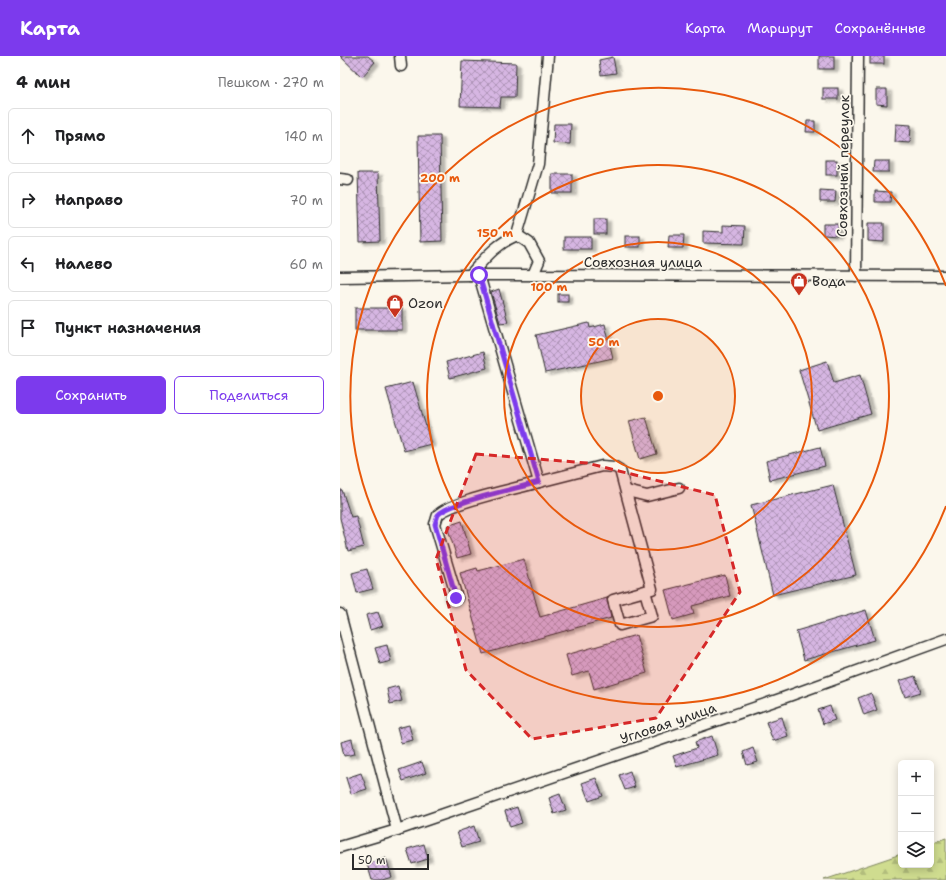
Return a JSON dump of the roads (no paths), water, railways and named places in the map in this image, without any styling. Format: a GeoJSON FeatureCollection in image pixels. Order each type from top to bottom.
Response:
{"type":"FeatureCollection","features":[{"type":"Feature","properties":{"kind":"street"},"geometry":{"type":"LineString","coordinates":[[517,235],[538,164],[548,56]]}},
{"type":"Feature","properties":{"kind":"street","name":"Совхозный переулок"},"geometry":{"type":"LineString","coordinates":[[856,276],[858,56]]}},
{"type":"Feature","properties":{"kind":"street"},"geometry":{"type":"LineString","coordinates":[[517,235],[505,240],[490,251],[475,275],[539,482]]}},
{"type":"Feature","properties":{"kind":"street"},"geometry":{"type":"LineString","coordinates":[[517,235],[529,243],[539,261],[533,275]]}},
{"type":"Feature","properties":{"kind":"street","name":"Совхозная улица"},"geometry":{"type":"LineString","coordinates":[[340,276],[946,276]]}},
{"type":"Feature","properties":{"kind":"street"},"geometry":{"type":"LineString","coordinates":[[456,598],[435,524],[438,516],[447,509],[461,503],[608,465],[620,470],[627,492],[652,589],[645,591]]}},
{"type":"Feature","properties":{"kind":"street"},"geometry":{"type":"LineString","coordinates":[[627,492],[646,496],[679,488]]}},
{"type":"Feature","properties":{"kind":"street"},"geometry":{"type":"LineString","coordinates":[[340,614],[397,830]]}},
{"type":"Feature","properties":{"kind":"street","name":"Угловая улица"},"geometry":{"type":"LineString","coordinates":[[340,847],[397,830],[784,698],[946,639]]}},
{"type":"Feature","properties":{"kind":"place","name":"Вода"},"geometry":{"type":"Point","coordinates":[799,296]}},
{"type":"Feature","properties":{"kind":"place","name":"Ozon"},"geometry":{"type":"Point","coordinates":[395,318]}}]}
